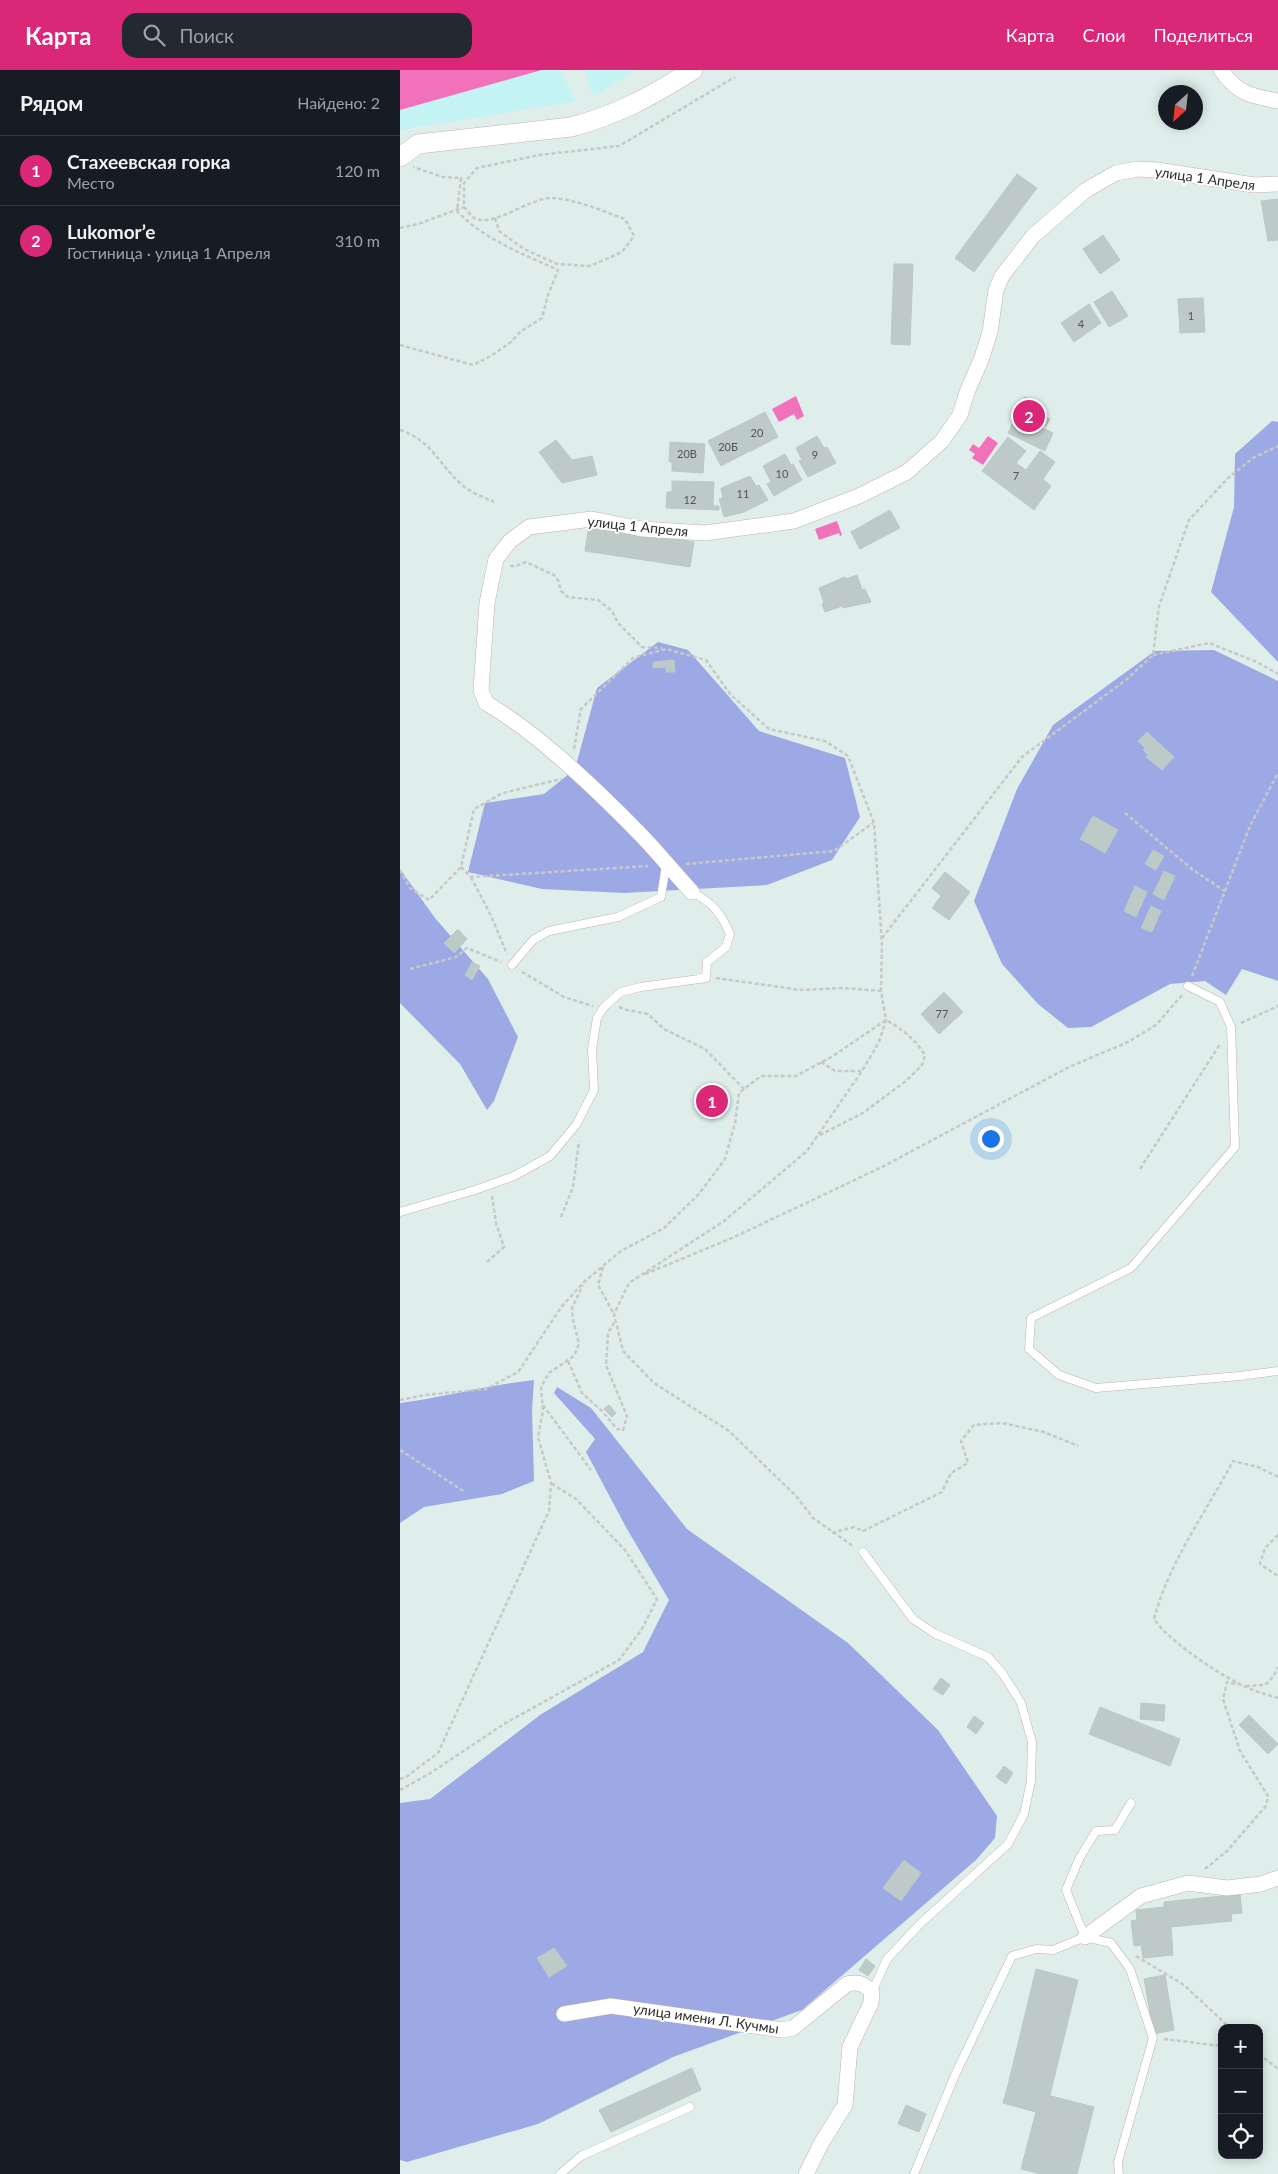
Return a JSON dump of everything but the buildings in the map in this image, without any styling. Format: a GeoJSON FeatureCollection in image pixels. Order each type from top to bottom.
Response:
{"type":"FeatureCollection","features":[{"type":"Feature","properties":{"kind":"street"},"geometry":{"type":"LineString","coordinates":[[404,160],[418,144],[571,127],[595,121],[618,113],[647,98],[693,70]]}},
{"type":"Feature","properties":{"kind":"street"},"geometry":{"type":"LineString","coordinates":[[1221,70],[1237,89],[1251,96],[1278,101]]}},
{"type":"Feature","properties":{"kind":"street","name":"улица 1 Апреля"},"geometry":{"type":"LineString","coordinates":[[692,892],[639,833],[577,774],[507,715],[486,703],[481,690],[487,603],[496,559],[510,541],[529,527],[592,519],[642,528],[705,533],[794,520],[859,496],[907,472],[942,441],[960,415],[967,392],[981,360],[990,332],[996,290],[1002,276],[1033,236],[1086,190],[1116,173],[1138,169],[1157,170],[1254,186],[1278,184]]}},
{"type":"Feature","properties":{"kind":"street"},"geometry":{"type":"LineString","coordinates":[[1085,1937],[1141,1896],[1188,1883],[1227,1888],[1261,1884],[1278,1878]]}},
{"type":"Feature","properties":{"kind":"street","name":"улица имени Л. Кучмы"},"geometry":{"type":"LineString","coordinates":[[564,2014],[611,2006],[782,2030],[793,2028],[848,1984],[855,1982],[865,1985],[872,1992]]}},
{"type":"Feature","properties":{"kind":"street"},"geometry":{"type":"LineString","coordinates":[[806,2174],[822,2142],[845,2105],[850,2048],[871,2002],[872,1992]]}},
{"type":"Feature","properties":{"kind":"lane"},"geometry":{"type":"LineString","coordinates":[[512,965],[534,940],[549,931],[618,917],[661,897],[666,865]]}},
{"type":"Feature","properties":{"kind":"lane"},"geometry":{"type":"LineString","coordinates":[[400,1212],[514,1176],[550,1156],[576,1125],[594,1090],[592,1049],[597,1018],[604,1006],[621,992],[641,987],[706,978],[707,962],[726,947],[730,934],[723,918],[708,900],[692,892]]}},
{"type":"Feature","properties":{"kind":"lane"},"geometry":{"type":"LineString","coordinates":[[1188,986],[1220,1002],[1231,1027],[1235,1147],[1130,1268],[1031,1318],[1029,1349],[1059,1375],[1096,1388],[1278,1371]]}},
{"type":"Feature","properties":{"kind":"lane"},"geometry":{"type":"LineString","coordinates":[[862,1552],[914,1619],[934,1633],[988,1657],[1003,1674],[1022,1703],[1032,1742],[1031,1781],[1024,1814],[1008,1844],[920,1924],[887,1959],[872,1992]]}},
{"type":"Feature","properties":{"kind":"lane"},"geometry":{"type":"LineString","coordinates":[[1085,1937],[1066,1890],[1079,1859],[1096,1831],[1115,1830],[1131,1803]]}},
{"type":"Feature","properties":{"kind":"lane"},"geometry":{"type":"LineString","coordinates":[[914,2174],[955,2075],[1012,1956],[1036,1949],[1053,1950],[1085,1937],[1112,1942],[1130,1969],[1153,2038],[1118,2162],[1120,2174]]}},
{"type":"Feature","properties":{"kind":"lane"},"geometry":{"type":"LineString","coordinates":[[560,2174],[581,2156],[690,2107]]}},
{"type":"Feature","properties":{"kind":"path"},"geometry":{"type":"LineString","coordinates":[[496,218],[499,231],[524,249],[558,264],[590,266],[622,252],[634,236],[625,219],[581,204],[550,198],[523,206],[489,221],[474,218],[464,207],[464,183],[477,168],[539,155],[619,146],[735,77]]}},
{"type":"Feature","properties":{"kind":"path"},"geometry":{"type":"LineString","coordinates":[[404,160],[414,168],[443,177],[461,178],[456,211]]}},
{"type":"Feature","properties":{"kind":"path"},"geometry":{"type":"LineString","coordinates":[[400,228],[418,224],[464,207]]}},
{"type":"Feature","properties":{"kind":"path"},"geometry":{"type":"LineString","coordinates":[[400,345],[473,365],[491,356],[511,342],[520,332],[542,318],[548,295],[558,270],[516,251],[469,224],[456,211]]}},
{"type":"Feature","properties":{"kind":"path"},"geometry":{"type":"LineString","coordinates":[[400,430],[414,435],[438,456],[460,484],[494,502]]}},
{"type":"Feature","properties":{"kind":"path"},"geometry":{"type":"LineString","coordinates":[[1153,655],[1159,606],[1189,520],[1235,473],[1253,458],[1278,446]]}},
{"type":"Feature","properties":{"kind":"path"},"geometry":{"type":"LineString","coordinates":[[496,559],[505,566],[516,566],[526,562],[554,575],[558,580],[561,591],[568,597],[598,600],[612,611],[618,623],[642,647],[666,649],[706,660],[730,694],[769,729],[824,741],[848,756],[874,823],[882,940],[881,991],[886,1020],[879,1042],[862,1071],[807,1150],[724,1221],[629,1283],[614,1314]]}},
{"type":"Feature","properties":{"kind":"path"},"geometry":{"type":"LineString","coordinates":[[882,940],[1022,756],[1127,679],[1153,655],[1209,643],[1257,662],[1278,674]]}},
{"type":"Feature","properties":{"kind":"path"},"geometry":{"type":"LineString","coordinates":[[400,870],[410,888],[429,900],[461,867],[474,809],[503,793],[577,774],[573,755],[581,709],[632,658],[666,649]]}},
{"type":"Feature","properties":{"kind":"path"},"geometry":{"type":"LineString","coordinates":[[637,1278],[732,1238],[884,1166],[1069,1067],[1128,1042],[1156,1025],[1188,986],[1250,826],[1278,773]]}},
{"type":"Feature","properties":{"kind":"path"},"geometry":{"type":"LineString","coordinates":[[1126,813],[1193,870],[1226,892]]}},
{"type":"Feature","properties":{"kind":"path"},"geometry":{"type":"LineString","coordinates":[[471,877],[492,918],[512,965],[543,986],[564,997],[589,1006],[604,1006]]}},
{"type":"Feature","properties":{"kind":"path"},"geometry":{"type":"LineString","coordinates":[[410,969],[456,956],[467,948],[489,958]]}},
{"type":"Feature","properties":{"kind":"path"},"geometry":{"type":"LineString","coordinates":[[706,978],[801,990],[843,988],[881,991]]}},
{"type":"Feature","properties":{"kind":"path"},"geometry":{"type":"LineString","coordinates":[[612,999],[616,1005],[627,1010],[648,1014],[664,1029],[705,1049],[744,1089]]}},
{"type":"Feature","properties":{"kind":"path"},"geometry":{"type":"LineString","coordinates":[[1140,1169],[1231,1027],[1278,1006]]}},
{"type":"Feature","properties":{"kind":"path"},"geometry":{"type":"LineString","coordinates":[[400,1400],[486,1388],[518,1372],[562,1306],[584,1282],[621,1251],[664,1228],[699,1194],[725,1159],[735,1123],[739,1093],[761,1076],[796,1076],[886,1020]]}},
{"type":"Feature","properties":{"kind":"path"},"geometry":{"type":"LineString","coordinates":[[816,1137],[863,1113],[906,1081],[922,1065],[924,1055],[918,1044],[900,1028],[886,1020]]}},
{"type":"Feature","properties":{"kind":"path"},"geometry":{"type":"LineString","coordinates":[[821,1062],[835,1071],[862,1071]]}},
{"type":"Feature","properties":{"kind":"path"},"geometry":{"type":"LineString","coordinates":[[561,1217],[573,1187],[581,1115]]}},
{"type":"Feature","properties":{"kind":"path"},"geometry":{"type":"LineString","coordinates":[[487,1262],[504,1247],[496,1223],[491,1184]]}},
{"type":"Feature","properties":{"kind":"path"},"geometry":{"type":"LineString","coordinates":[[603,1266],[598,1285],[614,1314],[623,1350],[654,1382],[730,1431],[797,1496],[814,1518],[832,1533],[862,1552]]}},
{"type":"Feature","properties":{"kind":"path"},"geometry":{"type":"LineString","coordinates":[[400,1779],[406,1777],[438,1753],[549,1511],[551,1483],[538,1438],[542,1403],[541,1387],[549,1372],[574,1356],[579,1344],[572,1308],[584,1282]]}},
{"type":"Feature","properties":{"kind":"path"},"geometry":{"type":"LineString","coordinates":[[568,1360],[582,1393],[617,1428],[623,1430],[627,1416],[606,1365],[608,1333],[615,1320]]}},
{"type":"Feature","properties":{"kind":"path"},"geometry":{"type":"LineString","coordinates":[[542,1403],[591,1470]]}},
{"type":"Feature","properties":{"kind":"path"},"geometry":{"type":"LineString","coordinates":[[832,1533],[854,1526],[863,1531],[942,1492],[951,1473],[968,1463],[961,1441],[974,1425],[1002,1424],[1044,1432],[1078,1446]]}},
{"type":"Feature","properties":{"kind":"path"},"geometry":{"type":"LineString","coordinates":[[400,1450],[464,1492]]}},
{"type":"Feature","properties":{"kind":"path"},"geometry":{"type":"LineString","coordinates":[[1278,1477],[1258,1467],[1233,1461],[1192,1532],[1160,1598],[1154,1619],[1161,1628],[1196,1656],[1244,1686],[1265,1685],[1273,1677],[1278,1667]]}},
{"type":"Feature","properties":{"kind":"path"},"geometry":{"type":"LineString","coordinates":[[400,1790],[504,1724],[619,1660],[642,1629],[657,1598],[625,1550],[576,1499],[551,1483]]}},
{"type":"Feature","properties":{"kind":"path"},"geometry":{"type":"LineString","coordinates":[[1278,1535],[1264,1548],[1260,1564],[1278,1576]]}},
{"type":"Feature","properties":{"kind":"path"},"geometry":{"type":"LineString","coordinates":[[1188,1883],[1227,1851],[1266,1806],[1268,1796],[1240,1751],[1223,1699],[1227,1682],[1278,1698]]}},
{"type":"Feature","properties":{"kind":"path"},"geometry":{"type":"LineString","coordinates":[[1112,1942],[1184,1985],[1226,2024]]}},
{"type":"Feature","properties":{"kind":"path"},"geometry":{"type":"LineString","coordinates":[[1153,2038],[1218,2046]]}},
{"type":"Feature","properties":{"kind":"path"},"geometry":{"type":"LineString","coordinates":[[1263,2057],[1278,2069]]}},
{"type":"Feature","properties":{"kind":"shaded area"},"geometry":{"type":"Polygon","coordinates":[[[400,70],[542,70],[400,110],[400,70]]]}},
{"type":"Feature","properties":{"kind":"shaded area"},"geometry":{"type":"Polygon","coordinates":[[[796,396],[804,416],[797,420],[794,414],[779,422],[772,409],[796,396]]]}},
{"type":"Feature","properties":{"kind":"shaded area"},"geometry":{"type":"Polygon","coordinates":[[[1272,421],[1278,422],[1278,662],[1211,592],[1234,507],[1235,454],[1272,421]]]}},
{"type":"Feature","properties":{"kind":"shaded area"},"geometry":{"type":"Polygon","coordinates":[[[988,436],[998,443],[983,465],[972,458],[975,454],[969,450],[973,444],[979,448],[988,436]]]}},
{"type":"Feature","properties":{"kind":"shaded area"},"geometry":{"type":"Polygon","coordinates":[[[837,521],[842,535],[840,536],[839,533],[819,540],[815,529],[837,521]]]}},
{"type":"Feature","properties":{"kind":"shaded area"},"geometry":{"type":"Polygon","coordinates":[[[658,642],[688,650],[759,731],[845,758],[860,817],[832,860],[767,885],[624,893],[542,889],[468,872],[485,803],[544,794],[575,769],[597,688],[658,642]]]}},
{"type":"Feature","properties":{"kind":"shaded area"},"geometry":{"type":"Polygon","coordinates":[[[1214,650],[1278,681],[1278,981],[1242,969],[1226,995],[1205,981],[1170,984],[1091,1027],[1068,1028],[1038,1004],[1002,964],[974,901],[1017,789],[1053,725],[1155,651],[1214,650]]]}},
{"type":"Feature","properties":{"kind":"shaded area"},"geometry":{"type":"Polygon","coordinates":[[[400,869],[435,918],[488,979],[518,1037],[494,1101],[487,1110],[460,1064],[400,1003],[400,869]]]}},
{"type":"Feature","properties":{"kind":"shaded area"},"geometry":{"type":"Polygon","coordinates":[[[534,1380],[532,1410],[534,1481],[502,1494],[424,1507],[400,1523],[400,1403],[534,1380]]]}},
{"type":"Feature","properties":{"kind":"shaded area"},"geometry":{"type":"Polygon","coordinates":[[[557,1387],[591,1408],[687,1529],[848,1643],[938,1730],[997,1816],[995,1838],[976,1860],[802,2010],[673,2057],[538,2124],[407,2162],[400,2160],[400,1803],[430,1799],[540,1715],[643,1652],[669,1600],[627,1529],[586,1452],[595,1439],[554,1393],[557,1387]]]}},
{"type":"Feature","properties":{"kind":"sand"},"geometry":{"type":"Polygon","coordinates":[[[542,70],[560,70],[576,101],[400,130],[400,110],[542,70]]]}},
{"type":"Feature","properties":{"kind":"sand"},"geometry":{"type":"Polygon","coordinates":[[[584,70],[636,70],[593,96],[584,70]]]}},
{"type":"Feature","properties":{"kind":"place","name":"Lukomor’e"},"geometry":{"type":"Point","coordinates":[1029,416]}},
{"type":"Feature","properties":{"kind":"place","name":"Стахеевская горка"},"geometry":{"type":"Point","coordinates":[712,1101]}}]}
